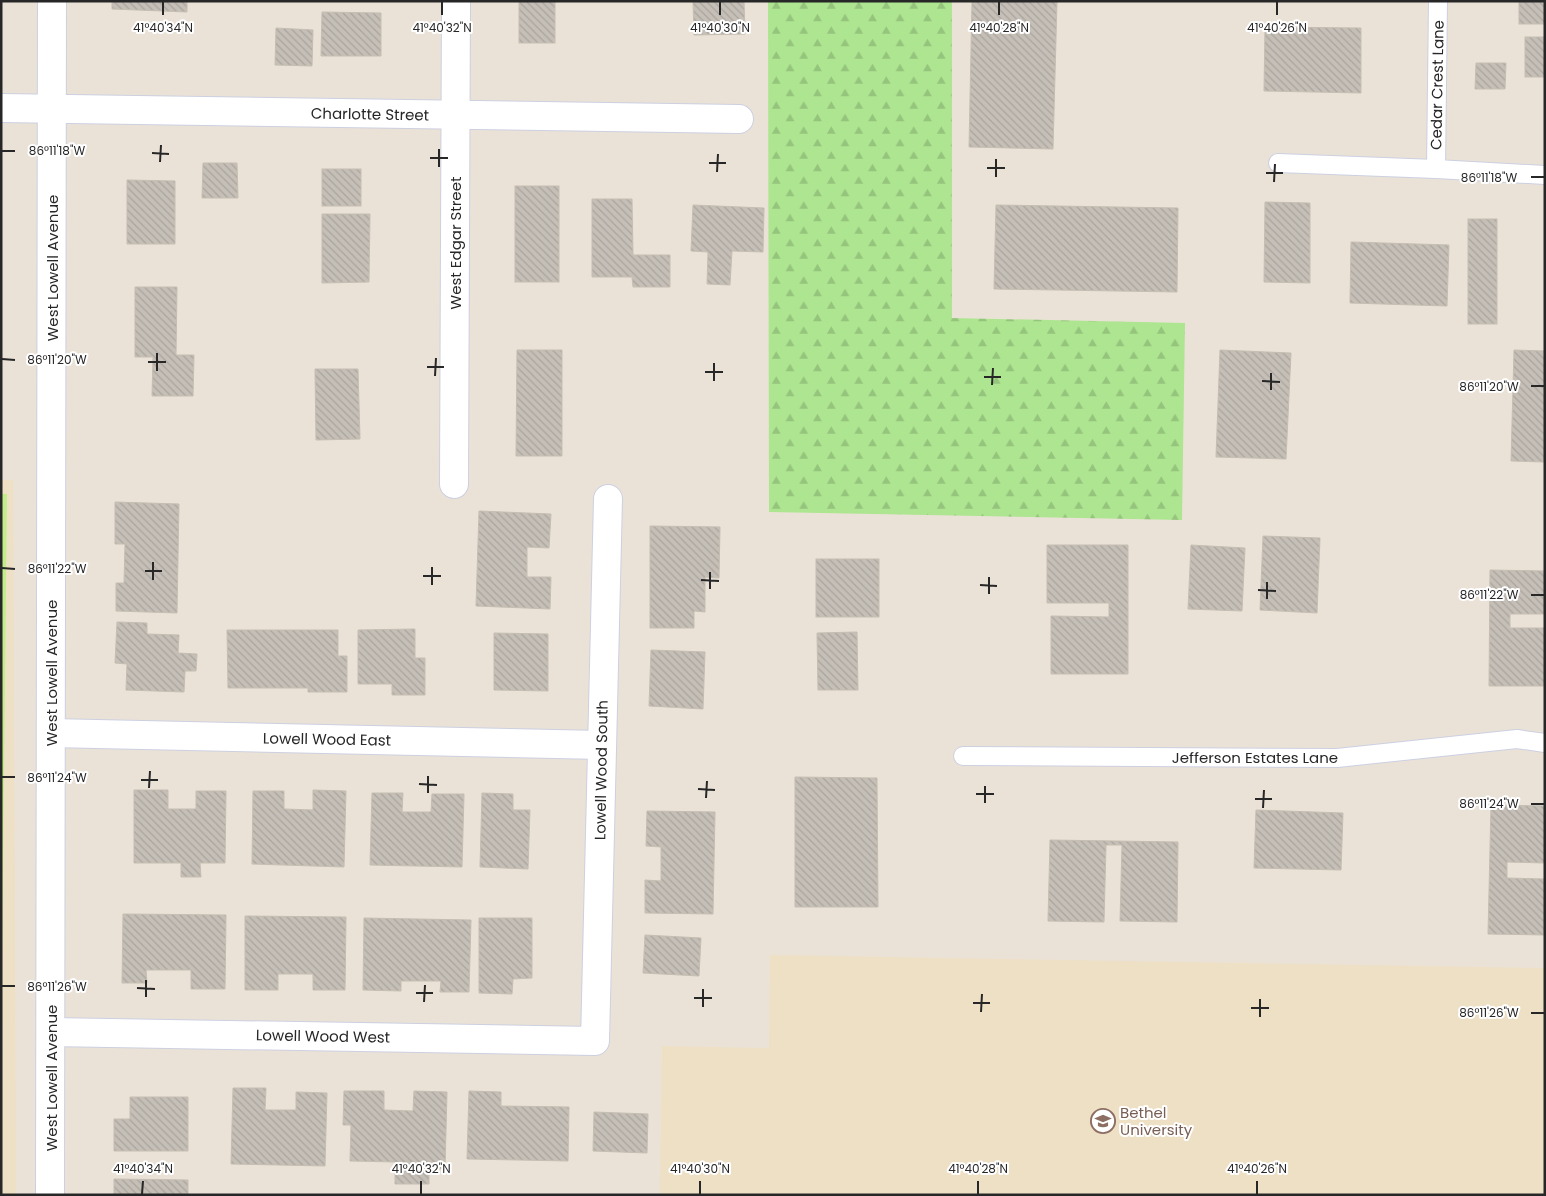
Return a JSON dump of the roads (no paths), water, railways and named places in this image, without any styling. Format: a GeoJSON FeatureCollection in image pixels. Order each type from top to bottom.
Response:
{"type":"FeatureCollection","features":[{"type":"Feature","properties":{"kind":"street","name":"West Lowell Avenue"},"geometry":{"type":"LineString","coordinates":[[50,1195],[52,1]]}},
{"type":"Feature","properties":{"kind":"street","name":"West Edgar Street"},"geometry":{"type":"LineString","coordinates":[[454,484],[456,1]]}},
{"type":"Feature","properties":{"kind":"street","name":"Charlotte Street"},"geometry":{"type":"LineString","coordinates":[[1,108],[739,119]]}},
{"type":"Feature","properties":{"kind":"street","name":"Lowell Wood South"},"geometry":{"type":"LineString","coordinates":[[595,1041],[608,499]]}},
{"type":"Feature","properties":{"kind":"street","name":"Lowell Wood East"},"geometry":{"type":"LineString","coordinates":[[51,733],[602,746]]}},
{"type":"Feature","properties":{"kind":"street","name":"Lowell Wood West"},"geometry":{"type":"LineString","coordinates":[[51,1032],[595,1041]]}},
{"type":"Feature","properties":{"kind":"lane","name":"Cedar Crest Lane"},"geometry":{"type":"LineString","coordinates":[[1436,169],[1438,1]]}},
{"type":"Feature","properties":{"kind":"lane","name":"Cedar Crest Lane"},"geometry":{"type":"LineString","coordinates":[[1278,163],[1545,175]]}},
{"type":"Feature","properties":{"kind":"lane","name":"Jefferson Estates Lane"},"geometry":{"type":"LineString","coordinates":[[963,756],[1337,758],[1517,739],[1545,743]]}},
{"type":"Feature","properties":{"kind":"place","name":"Bethel University"},"geometry":{"type":"Point","coordinates":[1103,1121]}}]}
